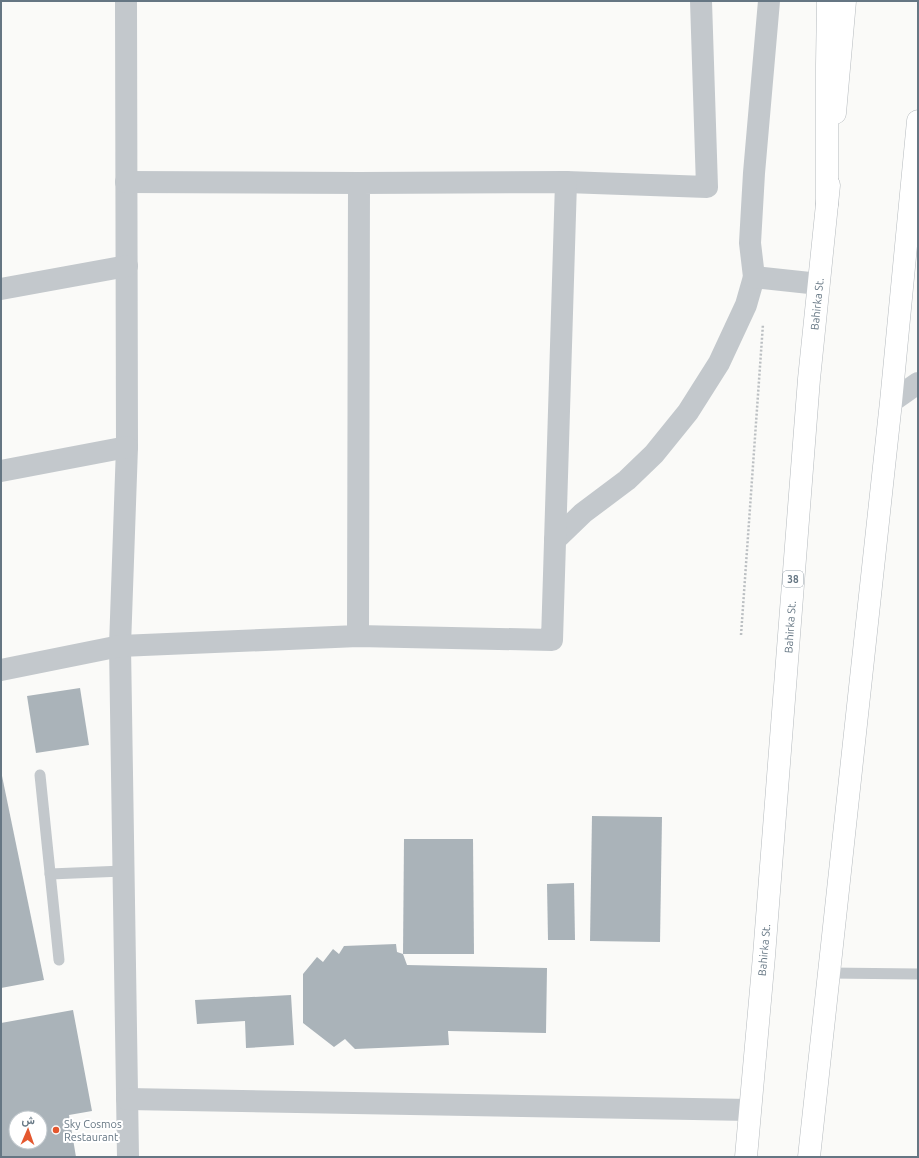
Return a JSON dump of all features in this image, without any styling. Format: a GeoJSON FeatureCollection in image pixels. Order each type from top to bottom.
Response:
{"type":"FeatureCollection","features":[{"type":"Feature","properties":{"kind":"main road"},"geometry":{"type":"LineString","coordinates":[[828,1],[828,204]]}},
{"type":"Feature","properties":{"kind":"main road","name":"Bahirka St."},"geometry":{"type":"LineString","coordinates":[[746,1157],[765,941],[809,379],[828,204],[845,1]]}},
{"type":"Feature","properties":{"kind":"main road"},"geometry":{"type":"LineString","coordinates":[[809,1157],[892,402],[918,121]]}},
{"type":"Feature","properties":{"kind":"street"},"geometry":{"type":"LineString","coordinates":[[126,1],[127,447],[120,646],[128,1157]]}},
{"type":"Feature","properties":{"kind":"street"},"geometry":{"type":"LineString","coordinates":[[126,182],[566,182],[707,187],[701,1]]}},
{"type":"Feature","properties":{"kind":"street"},"geometry":{"type":"LineString","coordinates":[[555,540],[583,513],[627,480],[654,454],[688,412],[719,363],[746,305],[754,277],[750,243],[754,173],[769,1]]}},
{"type":"Feature","properties":{"kind":"street"},"geometry":{"type":"LineString","coordinates":[[1,670],[120,646],[358,636],[552,640],[566,182]]}},
{"type":"Feature","properties":{"kind":"street"},"geometry":{"type":"LineString","coordinates":[[358,636],[359,183]]}},
{"type":"Feature","properties":{"kind":"street"},"geometry":{"type":"LineString","coordinates":[[1,289],[126,266]]}},
{"type":"Feature","properties":{"kind":"street"},"geometry":{"type":"LineString","coordinates":[[754,277],[819,284]]}},
{"type":"Feature","properties":{"kind":"street"},"geometry":{"type":"LineString","coordinates":[[892,402],[918,383]]}},
{"type":"Feature","properties":{"kind":"street"},"geometry":{"type":"LineString","coordinates":[[1,471],[127,447]]}},
{"type":"Feature","properties":{"kind":"street"},"geometry":{"type":"LineString","coordinates":[[127,1099],[750,1110]]}},
{"type":"Feature","properties":{"kind":"lane"},"geometry":{"type":"LineString","coordinates":[[40,775],[59,960]]}},
{"type":"Feature","properties":{"kind":"lane"},"geometry":{"type":"LineString","coordinates":[[50,874],[123,871]]}},
{"type":"Feature","properties":{"kind":"lane"},"geometry":{"type":"LineString","coordinates":[[829,973],[918,974]]}},
{"type":"Feature","properties":{"kind":"building"},"geometry":{"type":"Polygon","coordinates":[[[80,688],[89,745],[36,753],[27,696],[80,688]]]}},
{"type":"Feature","properties":{"kind":"building"},"geometry":{"type":"Polygon","coordinates":[[[1,771],[44,980],[1,988],[1,771]]]}},
{"type":"Feature","properties":{"kind":"building"},"geometry":{"type":"Polygon","coordinates":[[[592,816],[662,817],[660,942],[590,941],[592,816]]]}},
{"type":"Feature","properties":{"kind":"building"},"geometry":{"type":"Polygon","coordinates":[[[404,839],[473,839],[474,954],[403,954],[404,839]]]}},
{"type":"Feature","properties":{"kind":"building"},"geometry":{"type":"Polygon","coordinates":[[[574,883],[575,940],[548,940],[547,884],[574,883]]]}},
{"type":"Feature","properties":{"kind":"building"},"geometry":{"type":"Polygon","coordinates":[[[396,944],[397,952],[403,954],[407,965],[547,968],[546,1033],[448,1031],[449,1045],[355,1049],[345,1039],[334,1047],[303,1023],[303,974],[317,957],[323,962],[333,949],[339,954],[344,946],[396,944]]]}},
{"type":"Feature","properties":{"kind":"building"},"geometry":{"type":"Polygon","coordinates":[[[291,995],[294,1045],[246,1048],[245,1021],[197,1024],[195,1000],[291,995]]]}},
{"type":"Feature","properties":{"kind":"building"},"geometry":{"type":"Polygon","coordinates":[[[73,1010],[92,1111],[69,1115],[76,1157],[1,1157],[1,1023],[73,1010]]]}},
{"type":"Feature","properties":{"kind":"place","name":"Sky Cosmos Restaurant"},"geometry":{"type":"Point","coordinates":[56,1130]}}]}
